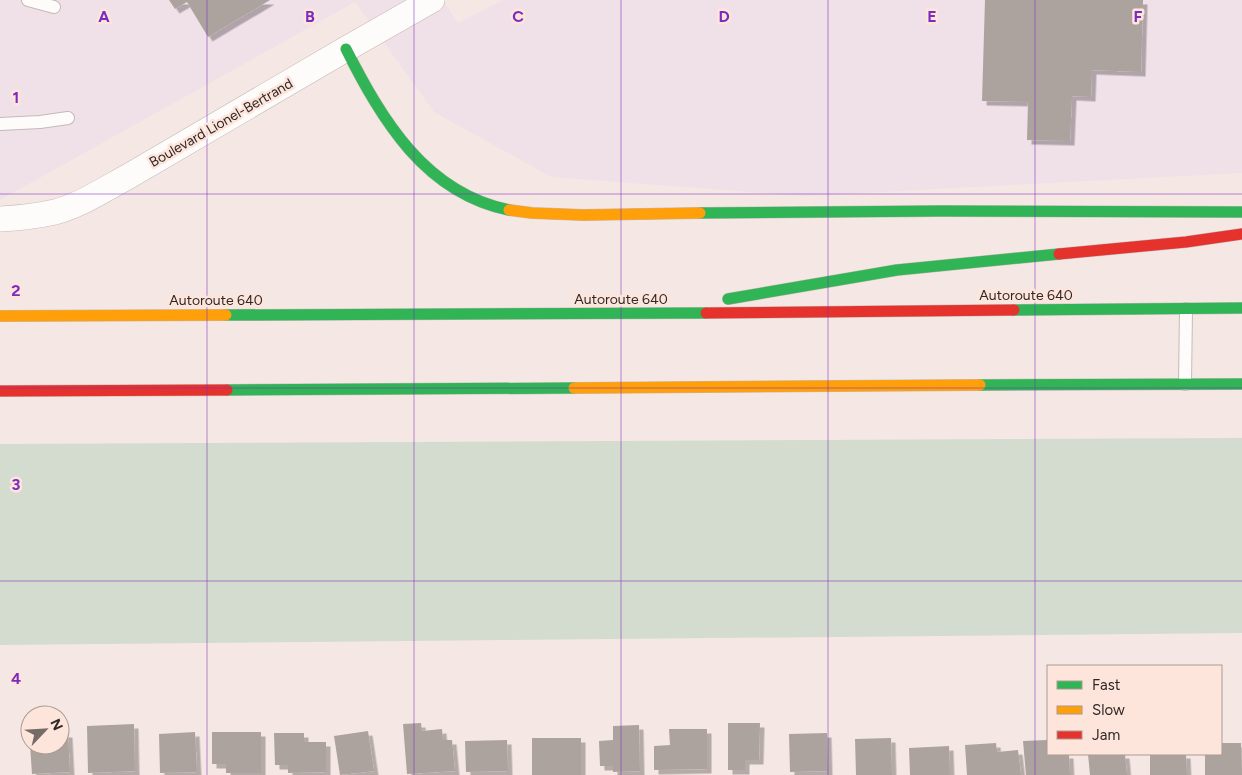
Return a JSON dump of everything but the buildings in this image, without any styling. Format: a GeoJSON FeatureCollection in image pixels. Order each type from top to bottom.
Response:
{"type":"FeatureCollection","features":[{"type":"Feature","properties":{"kind":"highway"},"geometry":{"type":"LineString","coordinates":[[346,49],[379,111],[410,152],[446,183],[481,201],[522,213],[605,215],[1019,210],[1242,212]]}},
{"type":"Feature","properties":{"kind":"highway"},"geometry":{"type":"LineString","coordinates":[[638,314],[897,270],[1186,242],[1242,234]]}},
{"type":"Feature","properties":{"kind":"highway","name":"Autoroute 640"},"geometry":{"type":"LineString","coordinates":[[0,316],[638,314],[1242,308]]}},
{"type":"Feature","properties":{"kind":"highway"},"geometry":{"type":"LineString","coordinates":[[0,391],[1242,384]]}},
{"type":"Feature","properties":{"kind":"street","name":"Boulevard Lionel-Bertrand"},"geometry":{"type":"LineString","coordinates":[[0,219],[55,212],[97,194],[432,0]]}},
{"type":"Feature","properties":{"kind":"lane"},"geometry":{"type":"LineString","coordinates":[[28,0],[54,7]]}},
{"type":"Feature","properties":{"kind":"lane"},"geometry":{"type":"LineString","coordinates":[[0,124],[40,122],[68,118]]}},
{"type":"Feature","properties":{"kind":"lane"},"geometry":{"type":"LineString","coordinates":[[1185,384],[1186,309]]}},
{"type":"Feature","properties":{"kind":"shaded area"},"geometry":{"type":"Polygon","coordinates":[[[0,0],[443,0],[458,23],[503,0],[1242,0],[1242,173],[804,196],[551,177],[434,112],[355,2],[0,200],[0,0]]]}},
{"type":"Feature","properties":{"kind":"green space"},"geometry":{"type":"Polygon","coordinates":[[[1242,438],[1242,633],[0,645],[0,444],[1242,438]]]}},
{"type":"Feature","properties":{"kind":"traffic: fast"},"geometry":{"type":"LineString","coordinates":[[346,49],[391,127],[430,170],[453,188],[479,201],[509,210]]}},
{"type":"Feature","properties":{"kind":"traffic: fast"},"geometry":{"type":"LineString","coordinates":[[700,213],[940,211],[1242,212]]}},
{"type":"Feature","properties":{"kind":"traffic: fast"},"geometry":{"type":"LineString","coordinates":[[728,299],[897,270],[1059,254]]}},
{"type":"Feature","properties":{"kind":"traffic: fast"},"geometry":{"type":"LineString","coordinates":[[1014,310],[1242,308]]}},
{"type":"Feature","properties":{"kind":"traffic: fast"},"geometry":{"type":"LineString","coordinates":[[226,315],[706,313]]}},
{"type":"Feature","properties":{"kind":"traffic: fast"},"geometry":{"type":"LineString","coordinates":[[980,385],[1242,384]]}},
{"type":"Feature","properties":{"kind":"traffic: fast"},"geometry":{"type":"LineString","coordinates":[[227,390],[574,388]]}},
{"type":"Feature","properties":{"kind":"traffic: slow"},"geometry":{"type":"LineString","coordinates":[[509,210],[583,215],[700,213]]}},
{"type":"Feature","properties":{"kind":"traffic: slow"},"geometry":{"type":"LineString","coordinates":[[0,316],[226,315]]}},
{"type":"Feature","properties":{"kind":"traffic: slow"},"geometry":{"type":"LineString","coordinates":[[574,388],[980,385]]}},
{"type":"Feature","properties":{"kind":"traffic: jam"},"geometry":{"type":"LineString","coordinates":[[1059,254],[1186,242],[1242,234]]}},
{"type":"Feature","properties":{"kind":"traffic: jam"},"geometry":{"type":"LineString","coordinates":[[706,313],[1014,310]]}},
{"type":"Feature","properties":{"kind":"traffic: jam"},"geometry":{"type":"LineString","coordinates":[[0,391],[227,390]]}}]}
